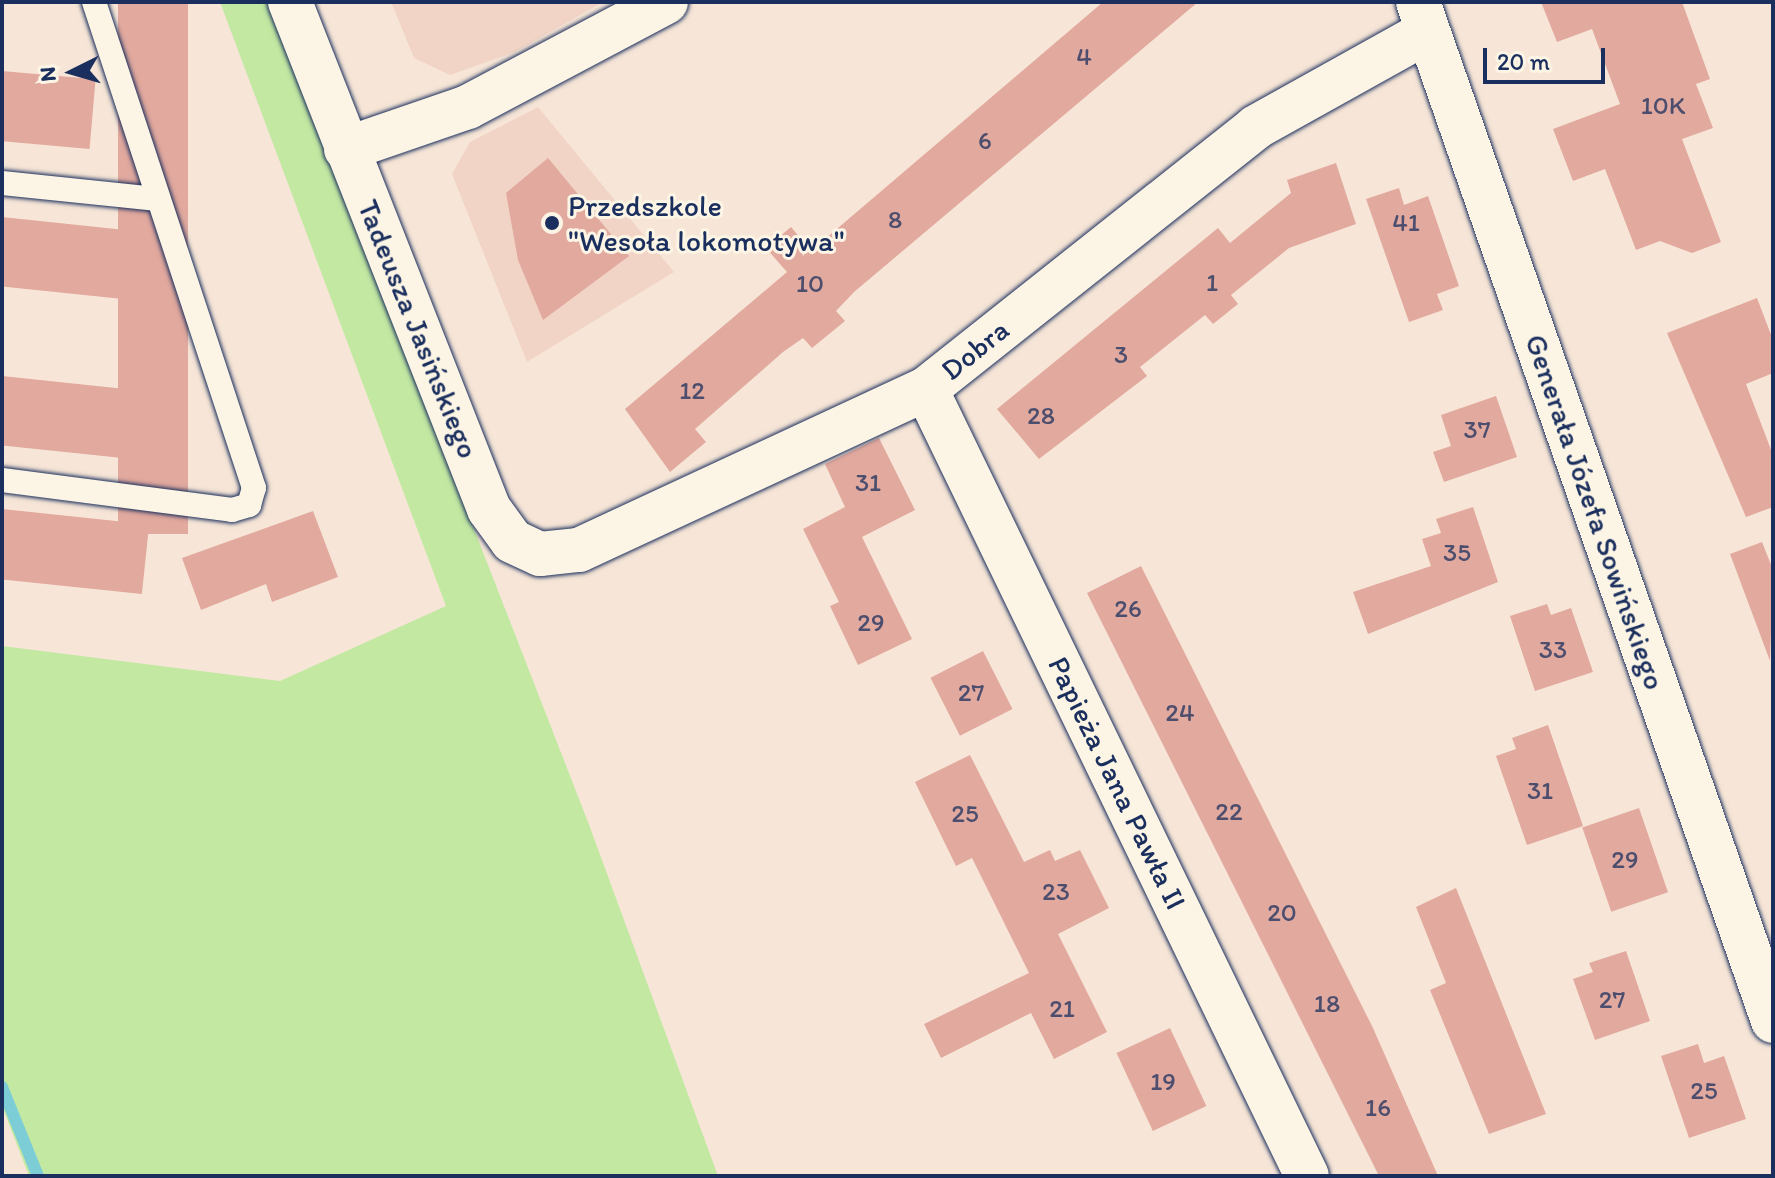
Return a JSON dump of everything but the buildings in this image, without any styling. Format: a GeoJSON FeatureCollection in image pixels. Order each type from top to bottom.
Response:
{"type":"FeatureCollection","features":[{"type":"Feature","properties":{"kind":"street","name":"Tadeusza Jasińskiego"},"geometry":{"type":"LineString","coordinates":[[290,2],[489,509]]}},
{"type":"Feature","properties":{"kind":"street"},"geometry":{"type":"LineString","coordinates":[[346,149],[468,107],[666,2]]}},
{"type":"Feature","properties":{"kind":"street","name":"Dobra"},"geometry":{"type":"LineString","coordinates":[[489,509],[512,541],[526,548],[540,554],[579,550],[926,389],[1256,127],[1423,17]]}},
{"type":"Feature","properties":{"kind":"street","name":"Generała Józefa Sowińskiego"},"geometry":{"type":"LineString","coordinates":[[1423,17],[1773,1021]]}},
{"type":"Feature","properties":{"kind":"street","name":"Papieża Jana Pawła II"},"geometry":{"type":"LineString","coordinates":[[926,389],[1307,1176]]}},
{"type":"Feature","properties":{"kind":"lane"},"geometry":{"type":"LineString","coordinates":[[2,480],[220,509],[249,505],[254,488],[94,2]]}},
{"type":"Feature","properties":{"kind":"lane"},"geometry":{"type":"LineString","coordinates":[[2,183],[158,199]]}},
{"type":"Feature","properties":{"kind":"shaded area"},"geometry":{"type":"Polygon","coordinates":[[[391,2],[601,3],[515,52],[450,75],[414,58],[391,2]]]}},
{"type":"Feature","properties":{"kind":"shaded area","name":"Przedszkole \"Wesoła lokomotywa\""},"geometry":{"type":"Polygon","coordinates":[[[538,107],[674,272],[527,362],[452,174],[470,142],[538,107]]]}},
{"type":"Feature","properties":{"kind":"green space"},"geometry":{"type":"Polygon","coordinates":[[[220,2],[269,2],[588,822],[718,1176],[29,1176],[2,1106],[2,646],[280,681],[446,606],[220,2]]]}},
{"type":"Feature","properties":{"kind":"waterway"},"geometry":{"type":"LineString","coordinates":[[2,1087],[38,1176]]}},
{"type":"Feature","properties":{"kind":"place","name":"Przedszkole \"Wesoła lokomotywa\""},"geometry":{"type":"Point","coordinates":[552,223]}}]}
